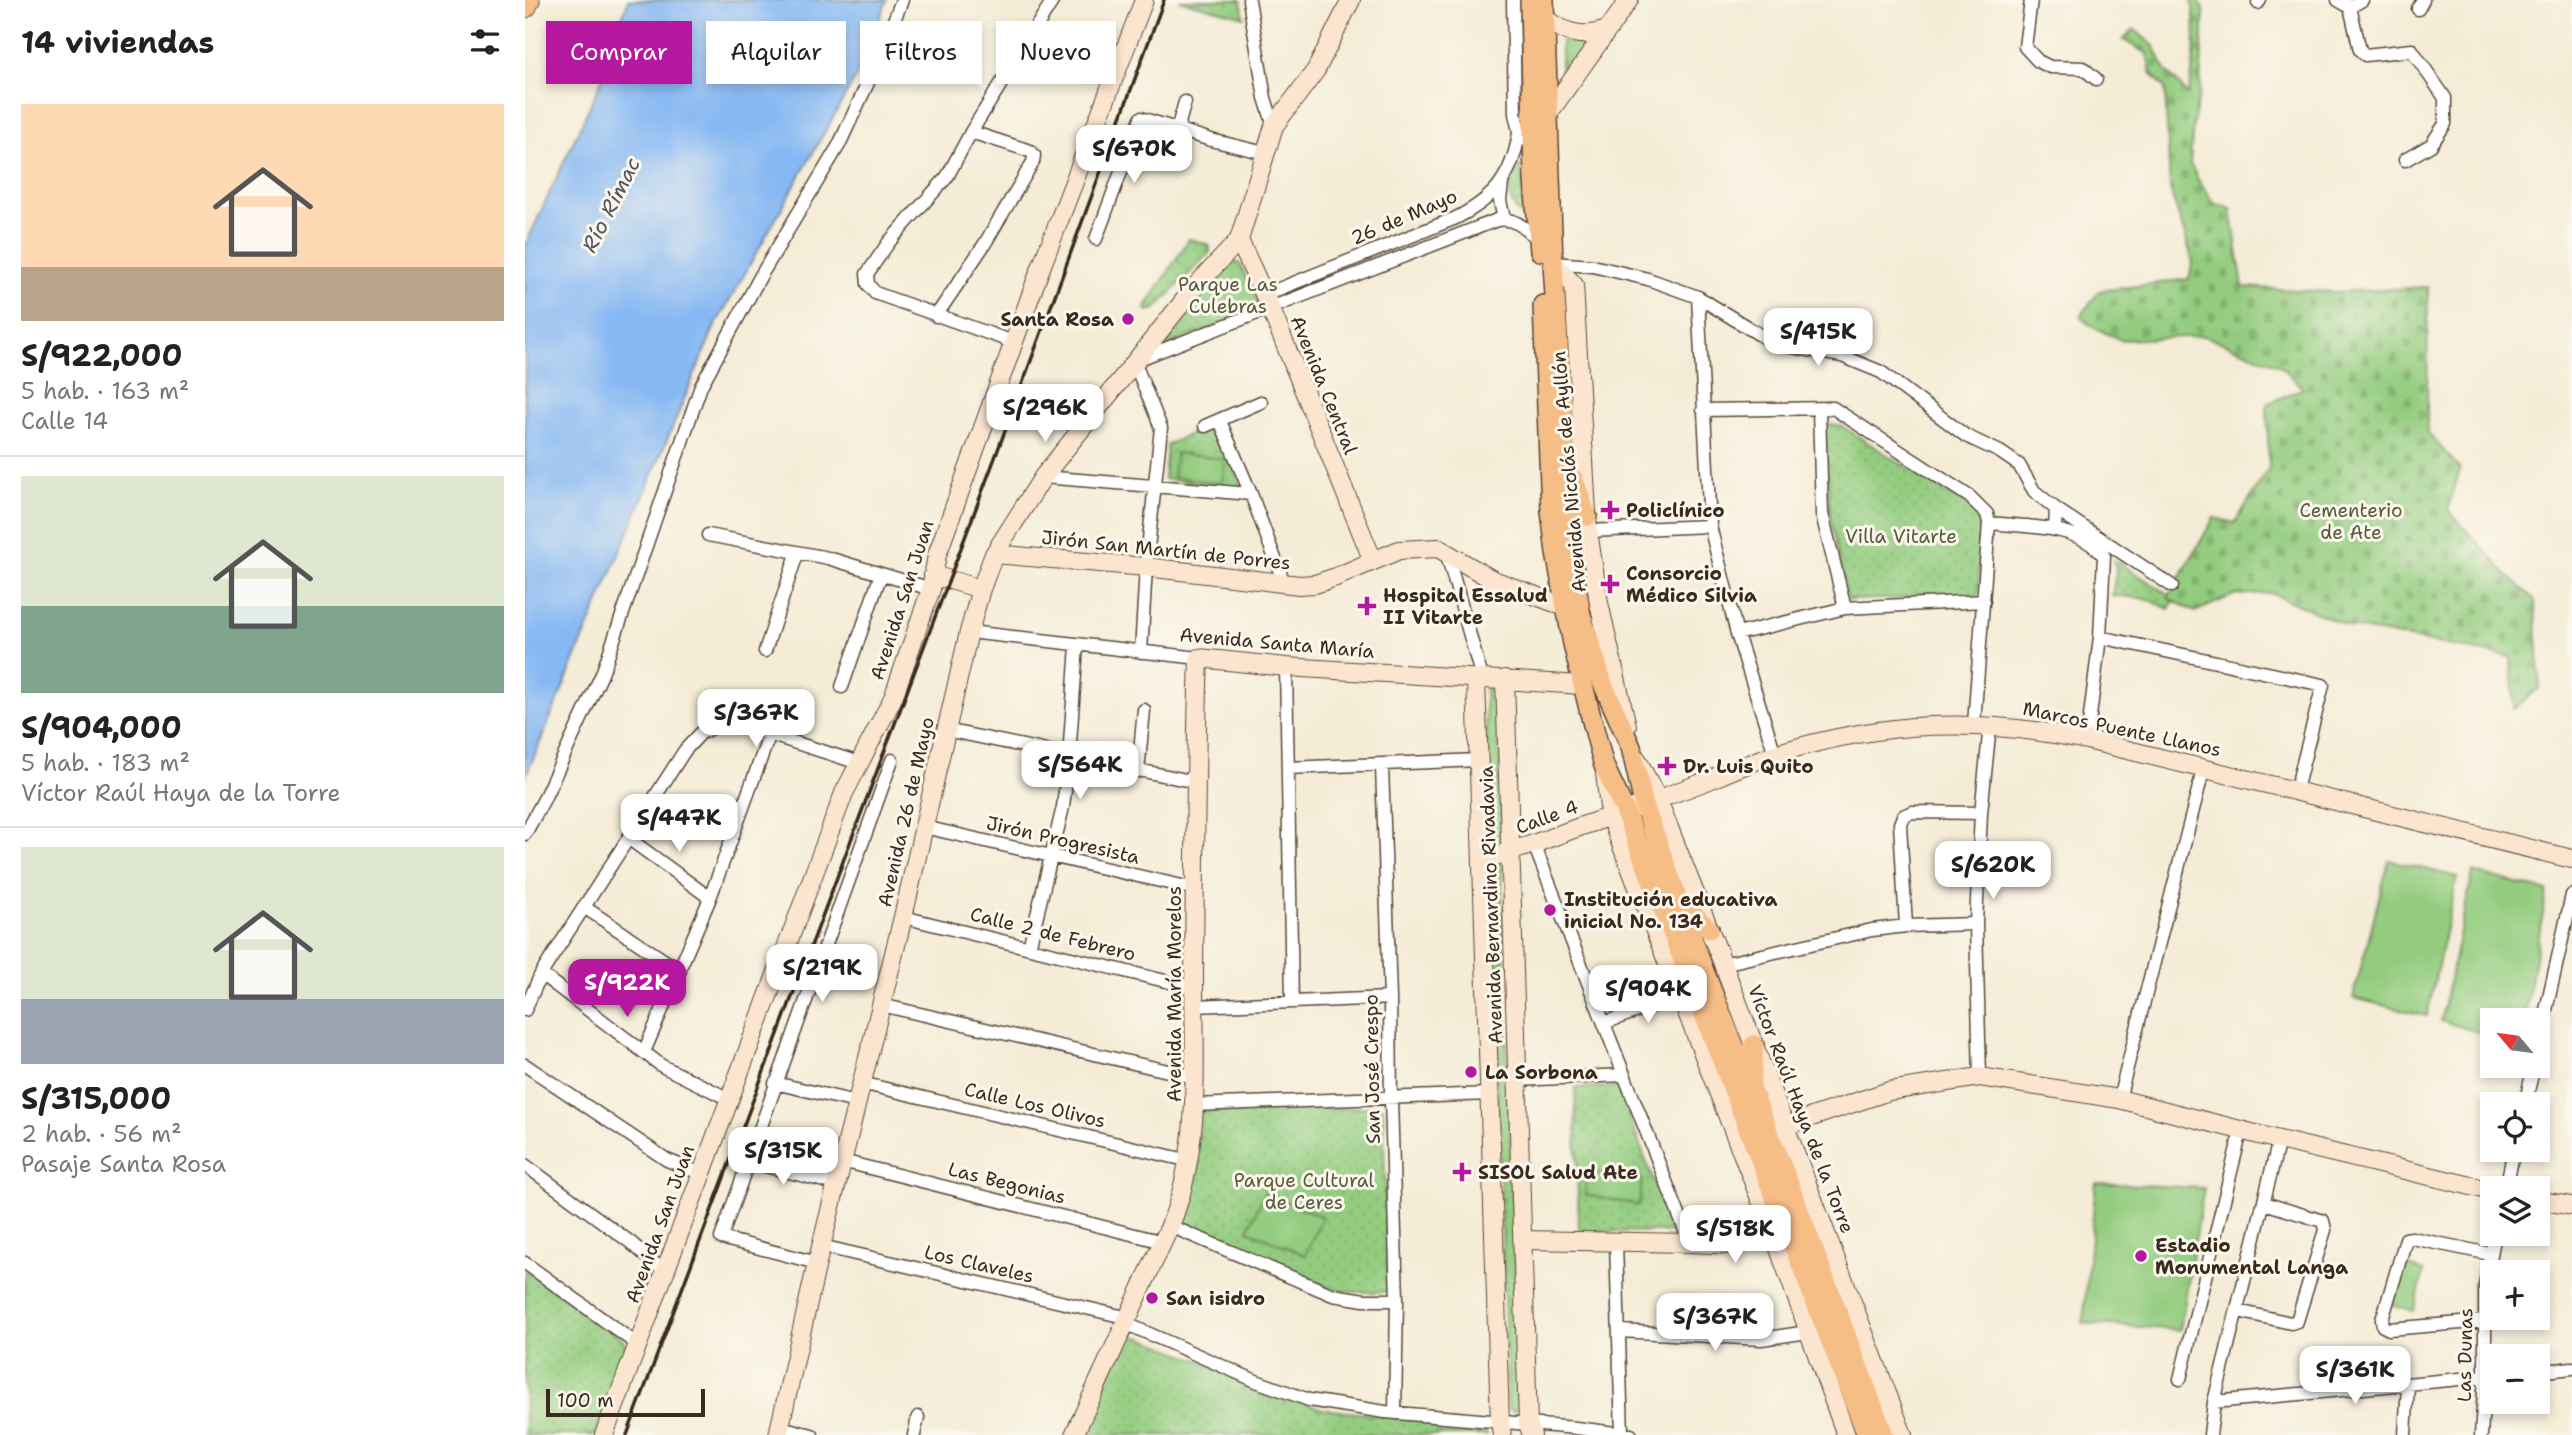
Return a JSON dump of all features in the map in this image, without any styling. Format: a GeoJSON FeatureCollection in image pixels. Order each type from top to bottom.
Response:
{"type":"FeatureCollection","features":[{"type":"Feature","properties":{"kind":"highway"},"geometry":{"type":"LineString","coordinates":[[525,6],[528,0]]}},
{"type":"Feature","properties":{"kind":"main road","name":"Avenida Nicolás de Ayllón"},"geometry":{"type":"LineString","coordinates":[[1542,5],[1553,263],[1571,553],[1581,615],[1603,684],[1631,747],[1634,808]]}},
{"type":"Feature","properties":{"kind":"main road","name":"Avenida Nicolás de Ayllón"},"geometry":{"type":"LineString","coordinates":[[1542,5],[1534,181],[1540,240],[1551,511],[1566,607],[1583,685],[1604,766],[1634,808],[1743,1091],[1884,1435]]}},
{"type":"Feature","properties":{"kind":"main road"},"geometry":{"type":"LineString","coordinates":[[1565,456],[1588,524]]}},
{"type":"Feature","properties":{"kind":"main road"},"geometry":{"type":"LineString","coordinates":[[1663,952],[1672,907],[1709,929]]}},
{"type":"Feature","properties":{"kind":"main road"},"geometry":{"type":"LineString","coordinates":[[1707,1064],[1743,1091],[1754,1045]]}},
{"type":"Feature","properties":{"kind":"main road","name":"Avenida Nicolás de Ayllón"},"geometry":{"type":"LineString","coordinates":[[1743,1091],[1867,1435]]}},
{"type":"Feature","properties":{"kind":"street"},"geometry":{"type":"LineString","coordinates":[[525,834],[602,674],[701,386],[760,276],[839,145],[878,61],[902,0]]}},
{"type":"Feature","properties":{"kind":"street"},"geometry":{"type":"LineString","coordinates":[[1013,342],[875,293],[868,284],[867,274],[888,242],[947,177],[971,132],[1053,0]]}},
{"type":"Feature","properties":{"kind":"street","name":"Avenida San Juan"},"geometry":{"type":"LineString","coordinates":[[604,1435],[843,793],[893,698],[932,582],[937,555],[1013,342],[1144,0]]}},
{"type":"Feature","properties":{"kind":"street"},"geometry":{"type":"LineString","coordinates":[[1249,0],[1265,97],[1276,117]]}},
{"type":"Feature","properties":{"kind":"street"},"geometry":{"type":"LineString","coordinates":[[1239,240],[1276,117],[1316,70],[1352,0]]}},
{"type":"Feature","properties":{"kind":"street"},"geometry":{"type":"LineString","coordinates":[[1513,0],[1515,114],[1534,181]]}},
{"type":"Feature","properties":{"kind":"street"},"geometry":{"type":"LineString","coordinates":[[1548,114],[1629,0]]}},
{"type":"Feature","properties":{"kind":"street"},"geometry":{"type":"LineString","coordinates":[[2031,0],[2025,47],[2038,61],[2050,66],[2084,68],[2096,79]]}},
{"type":"Feature","properties":{"kind":"street"},"geometry":{"type":"LineString","coordinates":[[2362,0],[2344,4],[2360,50],[2365,55],[2412,50],[2445,98],[2445,124],[2431,145],[2405,160]]}},
{"type":"Feature","properties":{"kind":"street"},"geometry":{"type":"LineString","coordinates":[[1542,5],[1567,33],[1594,35],[1607,30]]}},
{"type":"Feature","properties":{"kind":"street"},"geometry":{"type":"LineString","coordinates":[[1167,164],[1185,102]]}},
{"type":"Feature","properties":{"kind":"street"},"geometry":{"type":"LineString","coordinates":[[1096,239],[1142,118],[1265,153]]}},
{"type":"Feature","properties":{"kind":"street"},"geometry":{"type":"LineString","coordinates":[[936,316],[984,245],[1033,162],[1034,155],[1030,151],[971,132]]}},
{"type":"Feature","properties":{"kind":"street","name":"26 de Mayo"},"geometry":{"type":"LineString","coordinates":[[1267,301],[1456,219],[1481,204],[1502,182],[1516,152],[1519,133]]}},
{"type":"Feature","properties":{"kind":"street"},"geometry":{"type":"LineString","coordinates":[[1502,182],[1500,201],[1504,219],[1524,226],[1540,240]]}},
{"type":"Feature","properties":{"kind":"street","name":"26 de Mayo"},"geometry":{"type":"LineString","coordinates":[[1267,301],[1504,219]]}},
{"type":"Feature","properties":{"kind":"street","name":"Avenida Central"},"geometry":{"type":"LineString","coordinates":[[1239,240],[1267,301],[1373,561]]}},
{"type":"Feature","properties":{"kind":"street","name":"Avenida 26 de Mayo"},"geometry":{"type":"LineString","coordinates":[[779,1431],[856,1102],[866,1084],[881,1005],[903,917],[931,829],[946,730],[969,632],[994,554],[1043,477],[1194,288],[1239,240]]}},
{"type":"Feature","properties":{"kind":"street"},"geometry":{"type":"LineString","coordinates":[[1553,263],[1593,266],[1648,279],[1698,297],[1765,338],[1782,345],[1842,356],[1881,372],[1966,436],[2000,452],[2018,466],[2034,491],[2056,509],[2172,586]]}},
{"type":"Feature","properties":{"kind":"street"},"geometry":{"type":"LineString","coordinates":[[1553,263],[1574,285],[1588,524],[1599,603],[1631,747]]}},
{"type":"Feature","properties":{"kind":"street"},"geometry":{"type":"LineString","coordinates":[[1698,297],[1710,526],[1737,634],[1775,754]]}},
{"type":"Feature","properties":{"kind":"street"},"geometry":{"type":"LineString","coordinates":[[1140,652],[1160,424],[1134,361],[1267,301]]}},
{"type":"Feature","properties":{"kind":"street"},"geometry":{"type":"LineString","coordinates":[[1205,426],[1261,402]]}},
{"type":"Feature","properties":{"kind":"street"},"geometry":{"type":"LineString","coordinates":[[1819,408],[1822,514],[1845,608]]}},
{"type":"Feature","properties":{"kind":"street"},"geometry":{"type":"LineString","coordinates":[[1703,410],[1833,408],[1970,497],[1987,514],[1989,523],[1984,601],[1976,924],[1980,1077]]}},
{"type":"Feature","properties":{"kind":"street"},"geometry":{"type":"LineString","coordinates":[[1220,421],[1284,583]]}},
{"type":"Feature","properties":{"kind":"street"},"geometry":{"type":"LineString","coordinates":[[1043,477],[1251,494]]}},
{"type":"Feature","properties":{"kind":"street"},"geometry":{"type":"LineString","coordinates":[[2055,530],[2056,509]]}},
{"type":"Feature","properties":{"kind":"street"},"geometry":{"type":"LineString","coordinates":[[1989,523],[2055,530],[2080,536],[2095,544],[2104,556],[2100,637],[2087,740]]}},
{"type":"Feature","properties":{"kind":"street"},"geometry":{"type":"LineString","coordinates":[[1588,524],[1710,526]]}},
{"type":"Feature","properties":{"kind":"street"},"geometry":{"type":"LineString","coordinates":[[708,535],[828,558],[881,574],[981,589]]}},
{"type":"Feature","properties":{"kind":"street","name":"Jirón San Martín de Porres"},"geometry":{"type":"LineString","coordinates":[[994,554],[1315,584],[1399,550],[1438,548],[1493,580],[1566,607]]}},
{"type":"Feature","properties":{"kind":"street"},"geometry":{"type":"LineString","coordinates":[[1447,551],[1479,678]]}},
{"type":"Feature","properties":{"kind":"street"},"geometry":{"type":"LineString","coordinates":[[765,651],[797,554]]}},
{"type":"Feature","properties":{"kind":"street"},"geometry":{"type":"LineString","coordinates":[[842,687],[881,574]]}},
{"type":"Feature","properties":{"kind":"street"},"geometry":{"type":"LineString","coordinates":[[1737,634],[1845,608],[1984,601]]}},
{"type":"Feature","properties":{"kind":"street","name":"Avenida Santa María"},"geometry":{"type":"LineString","coordinates":[[969,632],[1286,667],[1583,685]]}},
{"type":"Feature","properties":{"kind":"street"},"geometry":{"type":"LineString","coordinates":[[2100,637],[2323,685],[2296,790]]}},
{"type":"Feature","properties":{"kind":"street"},"geometry":{"type":"LineString","coordinates":[[1029,948],[1063,807],[1077,646]]}},
{"type":"Feature","properties":{"kind":"street","name":"Avenida María Morelos"},"geometry":{"type":"LineString","coordinates":[[1073,1435],[1083,1404],[1128,1321],[1166,1234],[1180,1201],[1190,1161],[1194,1105],[1194,988],[1188,888],[1196,782],[1199,658]]}},
{"type":"Feature","properties":{"kind":"street"},"geometry":{"type":"LineString","coordinates":[[1286,667],[1291,1002]]}},
{"type":"Feature","properties":{"kind":"street","name":"Avenida Bernardino Rivadavia"},"geometry":{"type":"LineString","coordinates":[[1479,678],[1479,761],[1501,1428]]}},
{"type":"Feature","properties":{"kind":"street","name":"Avenida Bernardino Rivadavia"},"geometry":{"type":"LineString","coordinates":[[1505,680],[1530,1430]]}},
{"type":"Feature","properties":{"kind":"street"},"geometry":{"type":"LineString","coordinates":[[1138,771],[1144,710]]}},
{"type":"Feature","properties":{"kind":"street","name":"Marcos Puente Llanos"},"geometry":{"type":"LineString","coordinates":[[1634,808],[1775,754],[1826,740],[1893,728],[1982,724],[2087,740],[2572,859]]}},
{"type":"Feature","properties":{"kind":"street"},"geometry":{"type":"LineString","coordinates":[[525,1010],[541,974],[684,750],[701,733],[718,725],[740,725],[859,762]]}},
{"type":"Feature","properties":{"kind":"street"},"geometry":{"type":"LineString","coordinates":[[946,730],[1196,782]]}},
{"type":"Feature","properties":{"kind":"street"},"geometry":{"type":"LineString","coordinates":[[644,1052],[710,898],[769,736]]}},
{"type":"Feature","properties":{"kind":"street"},"geometry":{"type":"LineString","coordinates":[[836,1184],[746,1161],[892,760]]}},
{"type":"Feature","properties":{"kind":"street"},"geometry":{"type":"LineString","coordinates":[[1288,768],[1479,761]]}},
{"type":"Feature","properties":{"kind":"street","name":"San José Crespo"},"geometry":{"type":"LineString","coordinates":[[1382,766],[1397,1300],[1395,1413]]}},
{"type":"Feature","properties":{"kind":"street"},"geometry":{"type":"LineString","coordinates":[[2119,1098],[2204,767]]}},
{"type":"Feature","properties":{"kind":"street"},"geometry":{"type":"LineString","coordinates":[[1634,808],[1663,952],[1773,1232],[1846,1435]]}},
{"type":"Feature","properties":{"kind":"street","name":"Calle 4"},"geometry":{"type":"LineString","coordinates":[[1483,859],[1510,853],[1533,842],[1634,808]]}},
{"type":"Feature","properties":{"kind":"street","name":"Víctor Raúl Haya de la Torre"},"geometry":{"type":"LineString","coordinates":[[1634,808],[1709,929],[1903,1435]]}},
{"type":"Feature","properties":{"kind":"street"},"geometry":{"type":"LineString","coordinates":[[1906,926],[1900,824],[1903,816],[1912,812],[1980,813]]}},
{"type":"Feature","properties":{"kind":"street","name":"Jirón Progresista"},"geometry":{"type":"LineString","coordinates":[[931,829],[1188,888]]}},
{"type":"Feature","properties":{"kind":"street"},"geometry":{"type":"LineString","coordinates":[[628,838],[710,898]]}},
{"type":"Feature","properties":{"kind":"street"},"geometry":{"type":"LineString","coordinates":[[1533,842],[1690,1242]]}},
{"type":"Feature","properties":{"kind":"street"},"geometry":{"type":"LineString","coordinates":[[2546,1008],[2572,895]]}},
{"type":"Feature","properties":{"kind":"street"},"geometry":{"type":"LineString","coordinates":[[584,907],[680,971]]}},
{"type":"Feature","properties":{"kind":"street","name":"Calle 2 de Febrero"},"geometry":{"type":"LineString","coordinates":[[903,917],[1194,988]]}},
{"type":"Feature","properties":{"kind":"street"},"geometry":{"type":"LineString","coordinates":[[1723,964],[1826,940],[1906,926],[1976,924]]}},
{"type":"Feature","properties":{"kind":"street"},"geometry":{"type":"LineString","coordinates":[[541,974],[662,1066],[729,1099]]}},
{"type":"Feature","properties":{"kind":"street"},"geometry":{"type":"LineString","coordinates":[[1604,1023],[1681,995]]}},
{"type":"Feature","properties":{"kind":"street"},"geometry":{"type":"LineString","coordinates":[[1194,1006],[1390,998]]}},
{"type":"Feature","properties":{"kind":"street"},"geometry":{"type":"LineString","coordinates":[[881,1005],[1194,1077]]}},
{"type":"Feature","properties":{"kind":"street"},"geometry":{"type":"LineString","coordinates":[[525,1065],[667,1160],[702,1174]]}},
{"type":"Feature","properties":{"kind":"street"},"geometry":{"type":"LineString","coordinates":[[1517,1080],[1624,1075]]}},
{"type":"Feature","properties":{"kind":"street"},"geometry":{"type":"LineString","coordinates":[[1785,1126],[1889,1091],[1980,1077],[2119,1098],[2241,1131],[2480,1188]]}},
{"type":"Feature","properties":{"kind":"street"},"geometry":{"type":"LineString","coordinates":[[775,1083],[856,1102]]}},
{"type":"Feature","properties":{"kind":"street","name":"Calle Los Olivos"},"geometry":{"type":"LineString","coordinates":[[866,1084],[1190,1161]]}},
{"type":"Feature","properties":{"kind":"street"},"geometry":{"type":"LineString","coordinates":[[1194,1105],[1391,1100],[1491,1094]]}},
{"type":"Feature","properties":{"kind":"street"},"geometry":{"type":"LineString","coordinates":[[2180,1380],[2241,1131]]}},
{"type":"Feature","properties":{"kind":"street"},"geometry":{"type":"LineString","coordinates":[[2210,1435],[2214,1402],[2279,1140]]}},
{"type":"Feature","properties":{"kind":"street","name":"Los Claveles"},"geometry":{"type":"LineString","coordinates":[[746,1161],[721,1238],[819,1255],[1128,1321],[1285,1392],[1337,1406],[1501,1428],[1626,1434]]}},
{"type":"Feature","properties":{"kind":"street","name":"Las Begonias"},"geometry":{"type":"LineString","coordinates":[[842,1161],[1166,1234],[1333,1295],[1364,1300],[1397,1300]]}},
{"type":"Feature","properties":{"kind":"street"},"geometry":{"type":"LineString","coordinates":[[525,1165],[630,1242],[665,1272]]}},
{"type":"Feature","properties":{"kind":"street"},"geometry":{"type":"LineString","coordinates":[[2550,1202],[2572,1206]]}},
{"type":"Feature","properties":{"kind":"street"},"geometry":{"type":"LineString","coordinates":[[2238,1311],[2291,1323],[2297,1321],[2325,1230],[2323,1221],[2264,1203]]}},
{"type":"Feature","properties":{"kind":"street"},"geometry":{"type":"LineString","coordinates":[[1523,1240],[1735,1245],[1773,1232]]}},
{"type":"Feature","properties":{"kind":"street"},"geometry":{"type":"LineString","coordinates":[[2480,1321],[2389,1329],[2383,1326],[2382,1320],[2406,1239],[2490,1254]]}},
{"type":"Feature","properties":{"kind":"street"},"geometry":{"type":"LineString","coordinates":[[1616,1243],[1626,1434]]}},
{"type":"Feature","properties":{"kind":"street","name":"Las Dunas"},"geometry":{"type":"LineString","coordinates":[[2489,1260],[2492,1246]]}},
{"type":"Feature","properties":{"kind":"street"},"geometry":{"type":"LineString","coordinates":[[525,1263],[638,1345]]}},
{"type":"Feature","properties":{"kind":"street"},"geometry":{"type":"LineString","coordinates":[[1620,1331],[1761,1339],[1808,1332]]}},
{"type":"Feature","properties":{"kind":"street"},"geometry":{"type":"LineString","coordinates":[[2550,1370],[2572,1368]]}},
{"type":"Feature","properties":{"kind":"street"},"geometry":{"type":"LineString","coordinates":[[2214,1402],[2480,1377]]}},
{"type":"Feature","properties":{"kind":"street"},"geometry":{"type":"LineString","coordinates":[[2405,1435],[2408,1385]]}},
{"type":"Feature","properties":{"kind":"street","name":"Las Dunas"},"geometry":{"type":"LineString","coordinates":[[2481,1435],[2483,1414]]}},
{"type":"Feature","properties":{"kind":"street"},"geometry":{"type":"LineString","coordinates":[[914,1435],[918,1417]]}},
{"type":"Feature","properties":{"kind":"street"},"geometry":{"type":"LineString","coordinates":[[779,1431],[812,1435]]}},
{"type":"Feature","properties":{"kind":"green space"},"geometry":{"type":"Polygon","coordinates":[[[1179,0],[1241,0],[1244,17],[1179,0]]]}},
{"type":"Feature","properties":{"kind":"green space","name":"Cementerio de Ate"},"geometry":{"type":"Polygon","coordinates":[[[2192,0],[2199,0],[2204,13],[2200,91],[2193,125],[2190,164],[2214,203],[2231,209],[2243,287],[2335,292],[2428,287],[2427,432],[2460,469],[2448,510],[2507,575],[2535,600],[2540,687],[2514,709],[2511,657],[2350,627],[2271,593],[2234,595],[2195,612],[2168,598],[2214,518],[2235,523],[2269,468],[2267,404],[2303,388],[2279,365],[2205,336],[2121,340],[2093,327],[2080,316],[2100,291],[2189,279],[2193,261],[2170,189],[2165,88],[2151,73],[2147,53],[2123,40],[2134,29],[2154,46],[2165,69],[2188,95],[2195,48],[2192,0]]]}},
{"type":"Feature","properties":{"kind":"green space"},"geometry":{"type":"Polygon","coordinates":[[[1564,38],[1586,44],[1563,75],[1561,42],[1564,38]]]}},
{"type":"Feature","properties":{"kind":"green space"},"geometry":{"type":"Polygon","coordinates":[[[1520,165],[1525,217],[1514,207],[1510,193],[1512,178],[1520,165]]]}},
{"type":"Feature","properties":{"kind":"green space"},"geometry":{"type":"Polygon","coordinates":[[[1189,239],[1209,245],[1210,252],[1155,309],[1148,311],[1145,308],[1189,239]]]}},
{"type":"Feature","properties":{"kind":"green space","name":"Parque Las Culebras"},"geometry":{"type":"Polygon","coordinates":[[[1231,260],[1240,264],[1259,304],[1256,310],[1168,345],[1162,336],[1231,260]]]}},
{"type":"Feature","properties":{"kind":"green space","name":"Villa Vitarte"},"geometry":{"type":"Polygon","coordinates":[[[1824,423],[1841,426],[1973,509],[1982,524],[1978,596],[1848,600],[1830,517],[1824,423]]]}},
{"type":"Feature","properties":{"kind":"green space"},"geometry":{"type":"Polygon","coordinates":[[[1206,426],[1217,427],[1243,490],[1164,479],[1167,445],[1206,426]]]}},
{"type":"Feature","properties":{"kind":"green space"},"geometry":{"type":"Polygon","coordinates":[[[1176,453],[1225,459],[1222,483],[1173,477],[1176,453]]]}},
{"type":"Feature","properties":{"kind":"green space"},"geometry":{"type":"Polygon","coordinates":[[[2114,560],[2170,595],[2168,598],[2173,602],[2169,609],[2148,599],[2112,595],[2116,571],[2114,560]]]}},
{"type":"Feature","properties":{"kind":"green space"},"geometry":{"type":"Polygon","coordinates":[[[1489,687],[1497,688],[1501,847],[1489,847],[1485,690],[1489,687]]]}},
{"type":"Feature","properties":{"kind":"green space"},"geometry":{"type":"Polygon","coordinates":[[[2389,860],[2457,877],[2427,1016],[2353,998],[2389,860]]]}},
{"type":"Feature","properties":{"kind":"green space"},"geometry":{"type":"Polygon","coordinates":[[[1501,863],[1519,1406],[1515,1411],[1508,1409],[1489,865],[1501,863]]]}},
{"type":"Feature","properties":{"kind":"green space"},"geometry":{"type":"Polygon","coordinates":[[[2473,872],[2547,891],[2526,1008],[2480,1008],[2480,1032],[2441,1021],[2473,872]]]}},
{"type":"Feature","properties":{"kind":"green space"},"geometry":{"type":"Polygon","coordinates":[[[1616,1087],[1673,1232],[1579,1231],[1575,1088],[1616,1087]]]}},
{"type":"Feature","properties":{"kind":"green space","name":"Parque Cultural de Ceres"},"geometry":{"type":"Polygon","coordinates":[[[1383,1107],[1388,1292],[1354,1292],[1330,1288],[1176,1224],[1194,1169],[1201,1111],[1383,1107]]]}},
{"type":"Feature","properties":{"kind":"green space"},"geometry":{"type":"Polygon","coordinates":[[[1588,1171],[1642,1179],[1639,1205],[1585,1195],[1588,1171]]]}},
{"type":"Feature","properties":{"kind":"green space","name":"Estadio Monumental Langa"},"geometry":{"type":"Polygon","coordinates":[[[2096,1183],[2204,1188],[2180,1330],[2083,1323],[2096,1183]]]}},
{"type":"Feature","properties":{"kind":"green space"},"geometry":{"type":"Polygon","coordinates":[[[1265,1192],[1322,1217],[1305,1255],[1248,1230],[1265,1192]]]}},
{"type":"Feature","properties":{"kind":"green space"},"geometry":{"type":"Polygon","coordinates":[[[2402,1264],[2424,1271],[2414,1311],[2392,1305],[2402,1264]]]}},
{"type":"Feature","properties":{"kind":"green space"},"geometry":{"type":"Polygon","coordinates":[[[525,1270],[623,1339],[627,1350],[595,1435],[525,1435],[525,1270]]]}},
{"type":"Feature","properties":{"kind":"green space"},"geometry":{"type":"Polygon","coordinates":[[[1131,1337],[1140,1337],[1322,1409],[1477,1426],[1483,1428],[1487,1435],[1092,1435],[1085,1426],[1123,1342],[1131,1337]]]}},
{"type":"Feature","properties":{"kind":"water","name":"Río Rímac"},"geometry":{"type":"Polygon","coordinates":[[[628,0],[887,0],[879,21],[860,21],[860,70],[714,328],[525,778],[525,246],[600,84],[692,84],[692,21],[621,21],[628,0]]]}},
{"type":"Feature","properties":{"kind":"railway"},"geometry":{"type":"LineString","coordinates":[[627,1435],[999,447],[1164,0]]}},
{"type":"Feature","properties":{"kind":"place","name":"Santa Rosa"},"geometry":{"type":"Point","coordinates":[1128,319]}},
{"type":"Feature","properties":{"kind":"place","name":"Policlínico"},"geometry":{"type":"Point","coordinates":[1610,510]}},
{"type":"Feature","properties":{"kind":"place","name":"Consorcio Médico Silvia"},"geometry":{"type":"Point","coordinates":[1610,584]}},
{"type":"Feature","properties":{"kind":"place","name":"Hospital Essalud II Vitarte"},"geometry":{"type":"Point","coordinates":[1367,606]}},
{"type":"Feature","properties":{"kind":"place","name":"Dr. Luis Quito"},"geometry":{"type":"Point","coordinates":[1667,766]}},
{"type":"Feature","properties":{"kind":"place","name":"Institución educativa inicial No. 134"},"geometry":{"type":"Point","coordinates":[1550,910]}},
{"type":"Feature","properties":{"kind":"place","name":"La Sorbona"},"geometry":{"type":"Point","coordinates":[1471,1072]}},
{"type":"Feature","properties":{"kind":"place","name":"SISOL Salud Ate"},"geometry":{"type":"Point","coordinates":[1462,1172]}},
{"type":"Feature","properties":{"kind":"place","name":"Estadio Monumental Langa"},"geometry":{"type":"Point","coordinates":[2141,1256]}},
{"type":"Feature","properties":{"kind":"place","name":"San isidro"},"geometry":{"type":"Point","coordinates":[1152,1298]}}]}
